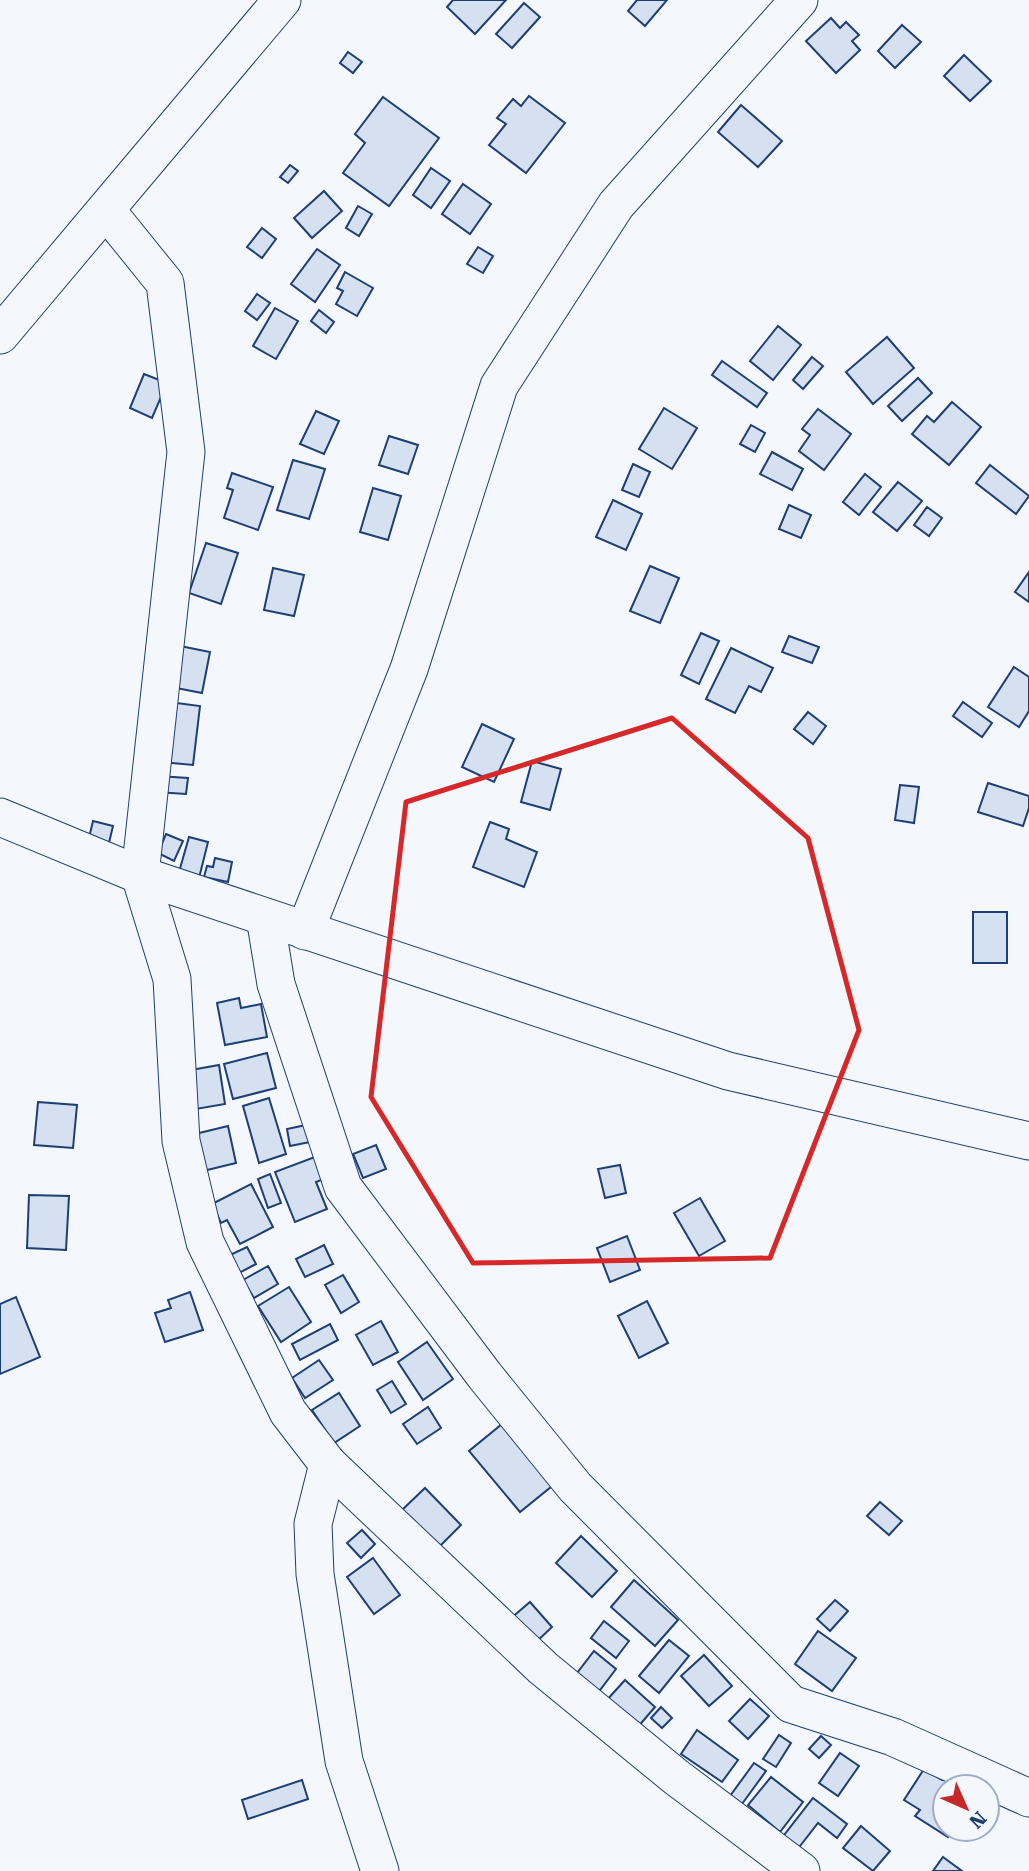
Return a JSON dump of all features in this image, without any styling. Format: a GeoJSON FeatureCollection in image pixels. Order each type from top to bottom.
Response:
{"type":"FeatureCollection","features":[{"type":"Feature","properties":{"kind":"street"},"geometry":{"type":"LineString","coordinates":[[0,335],[282,0]]}},
{"type":"Feature","properties":{"kind":"street"},"geometry":{"type":"LineString","coordinates":[[305,931],[409,669],[499,386],[615,205],[799,0]]}},
{"type":"Feature","properties":{"kind":"street"},"geometry":{"type":"LineString","coordinates":[[106,211],[164,283],[186,452],[140,875],[172,979],[181,1141],[205,1242],[288,1412],[328,1464],[543,1668],[676,1777],[801,1871]]}},
{"type":"Feature","properties":{"kind":"street"},"geometry":{"type":"LineString","coordinates":[[0,817],[140,875],[728,1071],[1029,1141]]}},
{"type":"Feature","properties":{"kind":"street"},"geometry":{"type":"LineString","coordinates":[[264,917],[276,984],[343,1186],[485,1376],[575,1487],[791,1704],[893,1737],[1029,1798]]}},
{"type":"Feature","properties":{"kind":"street"},"geometry":{"type":"LineString","coordinates":[[328,1464],[313,1524],[315,1574],[344,1761],[380,1871]]}},
{"type":"Feature","properties":{"kind":"highlighted area"},"geometry":{"type":"Polygon","coordinates":[[[672,718],[808,838],[859,1030],[770,1258],[473,1263],[371,1097],[406,802],[672,718]]]}},
{"type":"Feature","properties":{"kind":"building"},"geometry":{"type":"Polygon","coordinates":[[[453,0],[506,0],[475,34],[447,7],[453,0]]]}},
{"type":"Feature","properties":{"kind":"building"},"geometry":{"type":"Polygon","coordinates":[[[637,0],[667,0],[645,26],[628,11],[637,0]]]}},
{"type":"Feature","properties":{"kind":"building"},"geometry":{"type":"Polygon","coordinates":[[[524,3],[540,17],[512,48],[496,34],[524,3]]]}},
{"type":"Feature","properties":{"kind":"building"},"geometry":{"type":"Polygon","coordinates":[[[831,18],[840,28],[846,22],[859,35],[852,41],[860,50],[836,73],[806,41],[831,18]]]}},
{"type":"Feature","properties":{"kind":"building"},"geometry":{"type":"Polygon","coordinates":[[[902,25],[921,42],[895,68],[878,51],[902,25]]]}},
{"type":"Feature","properties":{"kind":"building"},"geometry":{"type":"Polygon","coordinates":[[[348,52],[362,62],[353,73],[340,63],[348,52]]]}},
{"type":"Feature","properties":{"kind":"building"},"geometry":{"type":"Polygon","coordinates":[[[964,55],[991,81],[970,101],[944,76],[964,55]]]}},
{"type":"Feature","properties":{"kind":"building"},"geometry":{"type":"Polygon","coordinates":[[[529,96],[565,123],[526,173],[489,145],[506,124],[497,118],[513,99],[521,106],[529,96]]]}},
{"type":"Feature","properties":{"kind":"building"},"geometry":{"type":"Polygon","coordinates":[[[383,97],[439,138],[389,206],[343,173],[365,143],[355,134],[383,97]]]}},
{"type":"Feature","properties":{"kind":"building"},"geometry":{"type":"Polygon","coordinates":[[[741,105],[782,141],[758,167],[718,132],[741,105]]]}},
{"type":"Feature","properties":{"kind":"building"},"geometry":{"type":"Polygon","coordinates":[[[290,165],[298,171],[288,183],[280,177],[290,165]]]}},
{"type":"Feature","properties":{"kind":"building"},"geometry":{"type":"Polygon","coordinates":[[[431,168],[450,181],[431,208],[413,195],[431,168]]]}},
{"type":"Feature","properties":{"kind":"building"},"geometry":{"type":"Polygon","coordinates":[[[463,184],[491,204],[470,234],[442,214],[463,184]]]}},
{"type":"Feature","properties":{"kind":"building"},"geometry":{"type":"Polygon","coordinates":[[[324,191],[342,211],[312,238],[294,218],[324,191]]]}},
{"type":"Feature","properties":{"kind":"building"},"geometry":{"type":"Polygon","coordinates":[[[358,206],[372,214],[359,236],[346,228],[358,206]]]}},
{"type":"Feature","properties":{"kind":"building"},"geometry":{"type":"Polygon","coordinates":[[[262,228],[276,239],[262,258],[247,247],[262,228]]]}},
{"type":"Feature","properties":{"kind":"building"},"geometry":{"type":"Polygon","coordinates":[[[478,247],[493,256],[483,273],[467,264],[478,247]]]}},
{"type":"Feature","properties":{"kind":"building"},"geometry":{"type":"Polygon","coordinates":[[[317,249],[340,265],[315,302],[291,284],[317,249]]]}},
{"type":"Feature","properties":{"kind":"building"},"geometry":{"type":"Polygon","coordinates":[[[345,272],[373,288],[357,316],[336,304],[343,291],[337,288],[345,272]]]}},
{"type":"Feature","properties":{"kind":"building"},"geometry":{"type":"Polygon","coordinates":[[[257,294],[270,303],[257,320],[245,311],[257,294]]]}},
{"type":"Feature","properties":{"kind":"building"},"geometry":{"type":"Polygon","coordinates":[[[275,308],[298,321],[276,359],[253,346],[275,308]]]}},
{"type":"Feature","properties":{"kind":"building"},"geometry":{"type":"Polygon","coordinates":[[[319,310],[334,322],[326,333],[311,321],[319,310]]]}},
{"type":"Feature","properties":{"kind":"building"},"geometry":{"type":"Polygon","coordinates":[[[778,326],[801,345],[773,380],[750,361],[778,326]]]}},
{"type":"Feature","properties":{"kind":"building"},"geometry":{"type":"Polygon","coordinates":[[[887,337],[914,368],[873,404],[846,372],[887,337]]]}},
{"type":"Feature","properties":{"kind":"building"},"geometry":{"type":"Polygon","coordinates":[[[812,357],[823,366],[803,389],[793,380],[812,357]]]}},
{"type":"Feature","properties":{"kind":"building"},"geometry":{"type":"Polygon","coordinates":[[[722,361],[767,393],[757,407],[712,375],[722,361]]]}},
{"type":"Feature","properties":{"kind":"building"},"geometry":{"type":"Polygon","coordinates":[[[144,374],[167,383],[152,418],[130,408],[144,374]]]}},
{"type":"Feature","properties":{"kind":"building"},"geometry":{"type":"Polygon","coordinates":[[[918,378],[932,393],[902,421],[888,406],[918,378]]]}},
{"type":"Feature","properties":{"kind":"building"},"geometry":{"type":"Polygon","coordinates":[[[952,402],[981,427],[949,465],[912,434],[927,416],[934,422],[952,402]]]}},
{"type":"Feature","properties":{"kind":"building"},"geometry":{"type":"Polygon","coordinates":[[[664,408],[697,428],[672,469],[639,449],[664,408]]]}},
{"type":"Feature","properties":{"kind":"building"},"geometry":{"type":"Polygon","coordinates":[[[818,409],[851,434],[824,470],[799,451],[810,435],[802,429],[818,409]]]}},
{"type":"Feature","properties":{"kind":"building"},"geometry":{"type":"Polygon","coordinates":[[[316,411],[339,421],[324,454],[300,444],[316,411]]]}},
{"type":"Feature","properties":{"kind":"building"},"geometry":{"type":"Polygon","coordinates":[[[751,425],[765,433],[755,452],[740,444],[751,425]]]}},
{"type":"Feature","properties":{"kind":"building"},"geometry":{"type":"Polygon","coordinates":[[[389,436],[418,445],[408,474],[379,465],[389,436]]]}},
{"type":"Feature","properties":{"kind":"building"},"geometry":{"type":"Polygon","coordinates":[[[772,452],[803,469],[792,490],[760,474],[772,452]]]}},
{"type":"Feature","properties":{"kind":"building"},"geometry":{"type":"Polygon","coordinates":[[[293,460],[325,469],[309,519],[277,510],[293,460]]]}},
{"type":"Feature","properties":{"kind":"building"},"geometry":{"type":"Polygon","coordinates":[[[633,464],[650,472],[639,497],[622,490],[633,464]]]}},
{"type":"Feature","properties":{"kind":"building"},"geometry":{"type":"Polygon","coordinates":[[[990,465],[1029,496],[1016,514],[976,483],[990,465]]]}},
{"type":"Feature","properties":{"kind":"building"},"geometry":{"type":"Polygon","coordinates":[[[232,473],[273,487],[258,530],[224,518],[233,490],[227,488],[232,473]]]}},
{"type":"Feature","properties":{"kind":"building"},"geometry":{"type":"Polygon","coordinates":[[[865,474],[881,487],[859,515],[843,502],[865,474]]]}},
{"type":"Feature","properties":{"kind":"building"},"geometry":{"type":"Polygon","coordinates":[[[898,482],[922,501],[897,531],[873,512],[898,482]]]}},
{"type":"Feature","properties":{"kind":"building"},"geometry":{"type":"Polygon","coordinates":[[[373,488],[401,496],[388,540],[360,532],[373,488]]]}},
{"type":"Feature","properties":{"kind":"building"},"geometry":{"type":"Polygon","coordinates":[[[613,500],[642,514],[626,550],[596,537],[613,500]]]}},
{"type":"Feature","properties":{"kind":"building"},"geometry":{"type":"Polygon","coordinates":[[[789,505],[811,515],[801,538],[779,529],[789,505]]]}},
{"type":"Feature","properties":{"kind":"building"},"geometry":{"type":"Polygon","coordinates":[[[927,507],[942,518],[929,536],[914,525],[927,507]]]}},
{"type":"Feature","properties":{"kind":"building"},"geometry":{"type":"Polygon","coordinates":[[[206,543],[238,553],[221,604],[189,593],[206,543]]]}},
{"type":"Feature","properties":{"kind":"building"},"geometry":{"type":"Polygon","coordinates":[[[650,566],[679,578],[660,623],[630,611],[650,566]]]}},
{"type":"Feature","properties":{"kind":"building"},"geometry":{"type":"Polygon","coordinates":[[[273,568],[304,575],[294,616],[264,610],[273,568]]]}},
{"type":"Feature","properties":{"kind":"building"},"geometry":{"type":"Polygon","coordinates":[[[1029,572],[1029,602],[1015,592],[1029,572]]]}},
{"type":"Feature","properties":{"kind":"building"},"geometry":{"type":"Polygon","coordinates":[[[701,633],[719,641],[699,684],[681,675],[701,633]]]}},
{"type":"Feature","properties":{"kind":"building"},"geometry":{"type":"Polygon","coordinates":[[[789,636],[819,647],[812,663],[782,652],[789,636]]]}},
{"type":"Feature","properties":{"kind":"building"},"geometry":{"type":"Polygon","coordinates":[[[175,645],[210,652],[202,693],[166,686],[175,645]]]}},
{"type":"Feature","properties":{"kind":"building"},"geometry":{"type":"Polygon","coordinates":[[[731,648],[773,668],[761,692],[749,686],[735,713],[706,699],[731,648]]]}},
{"type":"Feature","properties":{"kind":"building"},"geometry":{"type":"Polygon","coordinates":[[[1014,667],[1029,677],[1029,711],[1019,727],[988,707],[1014,667]]]}},
{"type":"Feature","properties":{"kind":"building"},"geometry":{"type":"Polygon","coordinates":[[[169,702],[200,706],[193,765],[162,762],[169,702]]]}},
{"type":"Feature","properties":{"kind":"building"},"geometry":{"type":"Polygon","coordinates":[[[963,702],[992,723],[982,737],[953,716],[963,702]]]}},
{"type":"Feature","properties":{"kind":"building"},"geometry":{"type":"Polygon","coordinates":[[[808,712],[826,726],[813,744],[794,729],[808,712]]]}},
{"type":"Feature","properties":{"kind":"building"},"geometry":{"type":"Polygon","coordinates":[[[482,724],[514,739],[494,782],[462,767],[482,724]]]}},
{"type":"Feature","properties":{"kind":"building"},"geometry":{"type":"Polygon","coordinates":[[[532,761],[561,769],[550,810],[521,802],[532,761]]]}},
{"type":"Feature","properties":{"kind":"building"},"geometry":{"type":"Polygon","coordinates":[[[157,776],[188,778],[186,794],[156,792],[157,776]]]}},
{"type":"Feature","properties":{"kind":"building"},"geometry":{"type":"Polygon","coordinates":[[[988,783],[1029,796],[1029,808],[1023,826],[978,812],[988,783]]]}},
{"type":"Feature","properties":{"kind":"building"},"geometry":{"type":"Polygon","coordinates":[[[900,785],[919,787],[914,823],[895,820],[900,785]]]}},
{"type":"Feature","properties":{"kind":"building"},"geometry":{"type":"Polygon","coordinates":[[[93,821],[113,826],[108,847],[88,842],[93,821]]]}},
{"type":"Feature","properties":{"kind":"building"},"geometry":{"type":"Polygon","coordinates":[[[490,822],[509,829],[506,839],[537,852],[524,887],[473,867],[490,822]]]}},
{"type":"Feature","properties":{"kind":"building"},"geometry":{"type":"Polygon","coordinates":[[[166,834],[183,841],[174,861],[158,853],[166,834]]]}},
{"type":"Feature","properties":{"kind":"building"},"geometry":{"type":"Polygon","coordinates":[[[189,837],[208,842],[199,878],[179,872],[189,837]]]}},
{"type":"Feature","properties":{"kind":"building"},"geometry":{"type":"Polygon","coordinates":[[[215,858],[232,862],[228,882],[204,877],[207,866],[213,867],[215,858]]]}},
{"type":"Feature","properties":{"kind":"building"},"geometry":{"type":"Polygon","coordinates":[[[973,912],[1007,912],[1007,963],[973,963],[973,912]]]}},
{"type":"Feature","properties":{"kind":"building"},"geometry":{"type":"Polygon","coordinates":[[[239,998],[241,1008],[261,1004],[267,1037],[225,1045],[217,1003],[239,998]]]}},
{"type":"Feature","properties":{"kind":"building"},"geometry":{"type":"Polygon","coordinates":[[[267,1053],[276,1088],[233,1099],[224,1064],[267,1053]]]}},
{"type":"Feature","properties":{"kind":"building"},"geometry":{"type":"Polygon","coordinates":[[[219,1065],[225,1104],[196,1109],[180,1072],[219,1065]]]}},
{"type":"Feature","properties":{"kind":"building"},"geometry":{"type":"Polygon","coordinates":[[[269,1098],[286,1154],[259,1163],[243,1106],[269,1098]]]}},
{"type":"Feature","properties":{"kind":"building"},"geometry":{"type":"Polygon","coordinates":[[[38,1102],[77,1105],[73,1148],[34,1145],[38,1102]]]}},
{"type":"Feature","properties":{"kind":"building"},"geometry":{"type":"Polygon","coordinates":[[[311,1124],[315,1141],[290,1146],[287,1129],[311,1124]]]}},
{"type":"Feature","properties":{"kind":"building"},"geometry":{"type":"Polygon","coordinates":[[[228,1126],[236,1163],[203,1171],[195,1134],[228,1126]]]}},
{"type":"Feature","properties":{"kind":"building"},"geometry":{"type":"Polygon","coordinates":[[[376,1145],[386,1169],[363,1178],[353,1154],[376,1145]]]}},
{"type":"Feature","properties":{"kind":"building"},"geometry":{"type":"Polygon","coordinates":[[[320,1155],[329,1177],[316,1182],[327,1209],[295,1222],[275,1172],[320,1155]]]}},
{"type":"Feature","properties":{"kind":"building"},"geometry":{"type":"Polygon","coordinates":[[[620,1165],[626,1193],[605,1198],[598,1169],[620,1165]]]}},
{"type":"Feature","properties":{"kind":"building"},"geometry":{"type":"Polygon","coordinates":[[[270,1174],[281,1203],[268,1208],[258,1179],[270,1174]]]}},
{"type":"Feature","properties":{"kind":"building"},"geometry":{"type":"Polygon","coordinates":[[[251,1184],[273,1227],[240,1244],[227,1220],[221,1223],[212,1204],[251,1184]]]}},
{"type":"Feature","properties":{"kind":"building"},"geometry":{"type":"Polygon","coordinates":[[[29,1195],[69,1196],[66,1250],[27,1248],[29,1195]]]}},
{"type":"Feature","properties":{"kind":"building"},"geometry":{"type":"Polygon","coordinates":[[[700,1198],[725,1241],[699,1256],[674,1213],[700,1198]]]}},
{"type":"Feature","properties":{"kind":"building"},"geometry":{"type":"Polygon","coordinates":[[[627,1236],[640,1270],[610,1282],[597,1248],[627,1236]]]}},
{"type":"Feature","properties":{"kind":"building"},"geometry":{"type":"Polygon","coordinates":[[[324,1245],[333,1264],[305,1277],[296,1259],[324,1245]]]}},
{"type":"Feature","properties":{"kind":"building"},"geometry":{"type":"Polygon","coordinates":[[[247,1247],[256,1264],[239,1273],[230,1255],[247,1247]]]}},
{"type":"Feature","properties":{"kind":"building"},"geometry":{"type":"Polygon","coordinates":[[[268,1266],[278,1284],[254,1298],[243,1280],[268,1266]]]}},
{"type":"Feature","properties":{"kind":"building"},"geometry":{"type":"Polygon","coordinates":[[[343,1275],[359,1302],[341,1313],[325,1285],[343,1275]]]}},
{"type":"Feature","properties":{"kind":"building"},"geometry":{"type":"Polygon","coordinates":[[[289,1287],[311,1322],[281,1342],[258,1306],[289,1287]]]}},
{"type":"Feature","properties":{"kind":"building"},"geometry":{"type":"Polygon","coordinates":[[[190,1292],[203,1330],[165,1342],[155,1313],[171,1308],[168,1300],[190,1292]]]}},
{"type":"Feature","properties":{"kind":"building"},"geometry":{"type":"Polygon","coordinates":[[[16,1297],[40,1357],[0,1374],[0,1304],[16,1297]]]}},
{"type":"Feature","properties":{"kind":"building"},"geometry":{"type":"Polygon","coordinates":[[[647,1301],[668,1343],[639,1358],[618,1316],[647,1301]]]}},
{"type":"Feature","properties":{"kind":"building"},"geometry":{"type":"Polygon","coordinates":[[[381,1321],[398,1352],[373,1365],[356,1335],[381,1321]]]}},
{"type":"Feature","properties":{"kind":"building"},"geometry":{"type":"Polygon","coordinates":[[[330,1324],[338,1340],[300,1360],[292,1344],[330,1324]]]}},
{"type":"Feature","properties":{"kind":"building"},"geometry":{"type":"Polygon","coordinates":[[[427,1342],[453,1379],[423,1400],[398,1362],[427,1342]]]}},
{"type":"Feature","properties":{"kind":"building"},"geometry":{"type":"Polygon","coordinates":[[[319,1360],[333,1380],[305,1398],[292,1378],[319,1360]]]}},
{"type":"Feature","properties":{"kind":"building"},"geometry":{"type":"Polygon","coordinates":[[[392,1381],[406,1404],[391,1413],[377,1390],[392,1381]]]}},
{"type":"Feature","properties":{"kind":"building"},"geometry":{"type":"Polygon","coordinates":[[[339,1393],[360,1426],[334,1443],[312,1410],[339,1393]]]}},
{"type":"Feature","properties":{"kind":"building"},"geometry":{"type":"Polygon","coordinates":[[[428,1407],[441,1428],[417,1444],[403,1424],[428,1407]]]}},
{"type":"Feature","properties":{"kind":"building"},"geometry":{"type":"Polygon","coordinates":[[[507,1420],[557,1482],[520,1512],[469,1451],[507,1420]]]}},
{"type":"Feature","properties":{"kind":"building"},"geometry":{"type":"Polygon","coordinates":[[[425,1488],[461,1525],[438,1548],[402,1510],[425,1488]]]}},
{"type":"Feature","properties":{"kind":"building"},"geometry":{"type":"Polygon","coordinates":[[[880,1502],[902,1521],[889,1535],[867,1516],[880,1502]]]}},
{"type":"Feature","properties":{"kind":"building"},"geometry":{"type":"Polygon","coordinates":[[[362,1530],[375,1544],[361,1558],[347,1543],[362,1530]]]}},
{"type":"Feature","properties":{"kind":"building"},"geometry":{"type":"Polygon","coordinates":[[[581,1536],[617,1571],[592,1597],[556,1563],[581,1536]]]}},
{"type":"Feature","properties":{"kind":"building"},"geometry":{"type":"Polygon","coordinates":[[[373,1558],[400,1595],[374,1614],[347,1577],[373,1558]]]}},
{"type":"Feature","properties":{"kind":"building"},"geometry":{"type":"Polygon","coordinates":[[[634,1580],[678,1620],[655,1646],[611,1607],[634,1580]]]}},
{"type":"Feature","properties":{"kind":"building"},"geometry":{"type":"Polygon","coordinates":[[[835,1600],[848,1611],[830,1631],[817,1619],[835,1600]]]}},
{"type":"Feature","properties":{"kind":"building"},"geometry":{"type":"Polygon","coordinates":[[[530,1602],[552,1627],[533,1645],[510,1619],[530,1602]]]}},
{"type":"Feature","properties":{"kind":"building"},"geometry":{"type":"Polygon","coordinates":[[[604,1621],[629,1641],[616,1658],[591,1638],[604,1621]]]}},
{"type":"Feature","properties":{"kind":"building"},"geometry":{"type":"Polygon","coordinates":[[[818,1631],[856,1658],[832,1691],[795,1664],[818,1631]]]}},
{"type":"Feature","properties":{"kind":"building"},"geometry":{"type":"Polygon","coordinates":[[[669,1640],[689,1656],[659,1693],[639,1676],[669,1640]]]}},
{"type":"Feature","properties":{"kind":"building"},"geometry":{"type":"Polygon","coordinates":[[[594,1651],[616,1669],[597,1694],[574,1677],[594,1651]]]}},
{"type":"Feature","properties":{"kind":"building"},"geometry":{"type":"Polygon","coordinates":[[[704,1655],[732,1686],[709,1706],[681,1676],[704,1655]]]}},
{"type":"Feature","properties":{"kind":"building"},"geometry":{"type":"Polygon","coordinates":[[[625,1680],[655,1707],[637,1728],[606,1701],[625,1680]]]}},
{"type":"Feature","properties":{"kind":"building"},"geometry":{"type":"Polygon","coordinates":[[[750,1699],[769,1716],[748,1739],[729,1721],[750,1699]]]}},
{"type":"Feature","properties":{"kind":"building"},"geometry":{"type":"Polygon","coordinates":[[[661,1707],[672,1718],[662,1728],[651,1718],[661,1707]]]}},
{"type":"Feature","properties":{"kind":"building"},"geometry":{"type":"Polygon","coordinates":[[[697,1730],[738,1760],[722,1782],[681,1754],[697,1730]]]}},
{"type":"Feature","properties":{"kind":"building"},"geometry":{"type":"Polygon","coordinates":[[[779,1735],[791,1743],[776,1767],[763,1759],[779,1735]]]}},
{"type":"Feature","properties":{"kind":"building"},"geometry":{"type":"Polygon","coordinates":[[[821,1736],[831,1745],[819,1758],[809,1749],[821,1736]]]}},
{"type":"Feature","properties":{"kind":"building"},"geometry":{"type":"Polygon","coordinates":[[[840,1753],[859,1766],[838,1796],[819,1783],[840,1753]]]}},
{"type":"Feature","properties":{"kind":"building"},"geometry":{"type":"Polygon","coordinates":[[[754,1763],[766,1771],[742,1804],[730,1796],[754,1763]]]}},
{"type":"Feature","properties":{"kind":"building"},"geometry":{"type":"Polygon","coordinates":[[[924,1769],[931,1773],[931,1826],[915,1816],[920,1810],[904,1800],[924,1769]]]}},
{"type":"Feature","properties":{"kind":"building"},"geometry":{"type":"Polygon","coordinates":[[[771,1777],[803,1802],[780,1832],[748,1805],[771,1777]]]}},
{"type":"Feature","properties":{"kind":"building"},"geometry":{"type":"Polygon","coordinates":[[[302,1780],[308,1799],[248,1819],[242,1800],[302,1780]]]}},
{"type":"Feature","properties":{"kind":"building"},"geometry":{"type":"Polygon","coordinates":[[[813,1798],[847,1824],[837,1838],[818,1823],[797,1850],[781,1839],[813,1798]]]}},
{"type":"Feature","properties":{"kind":"building"},"geometry":{"type":"Polygon","coordinates":[[[861,1826],[890,1851],[873,1871],[843,1848],[861,1826]]]}},
{"type":"Feature","properties":{"kind":"building"},"geometry":{"type":"Polygon","coordinates":[[[943,1857],[962,1871],[933,1871],[943,1857]]]}}]}
